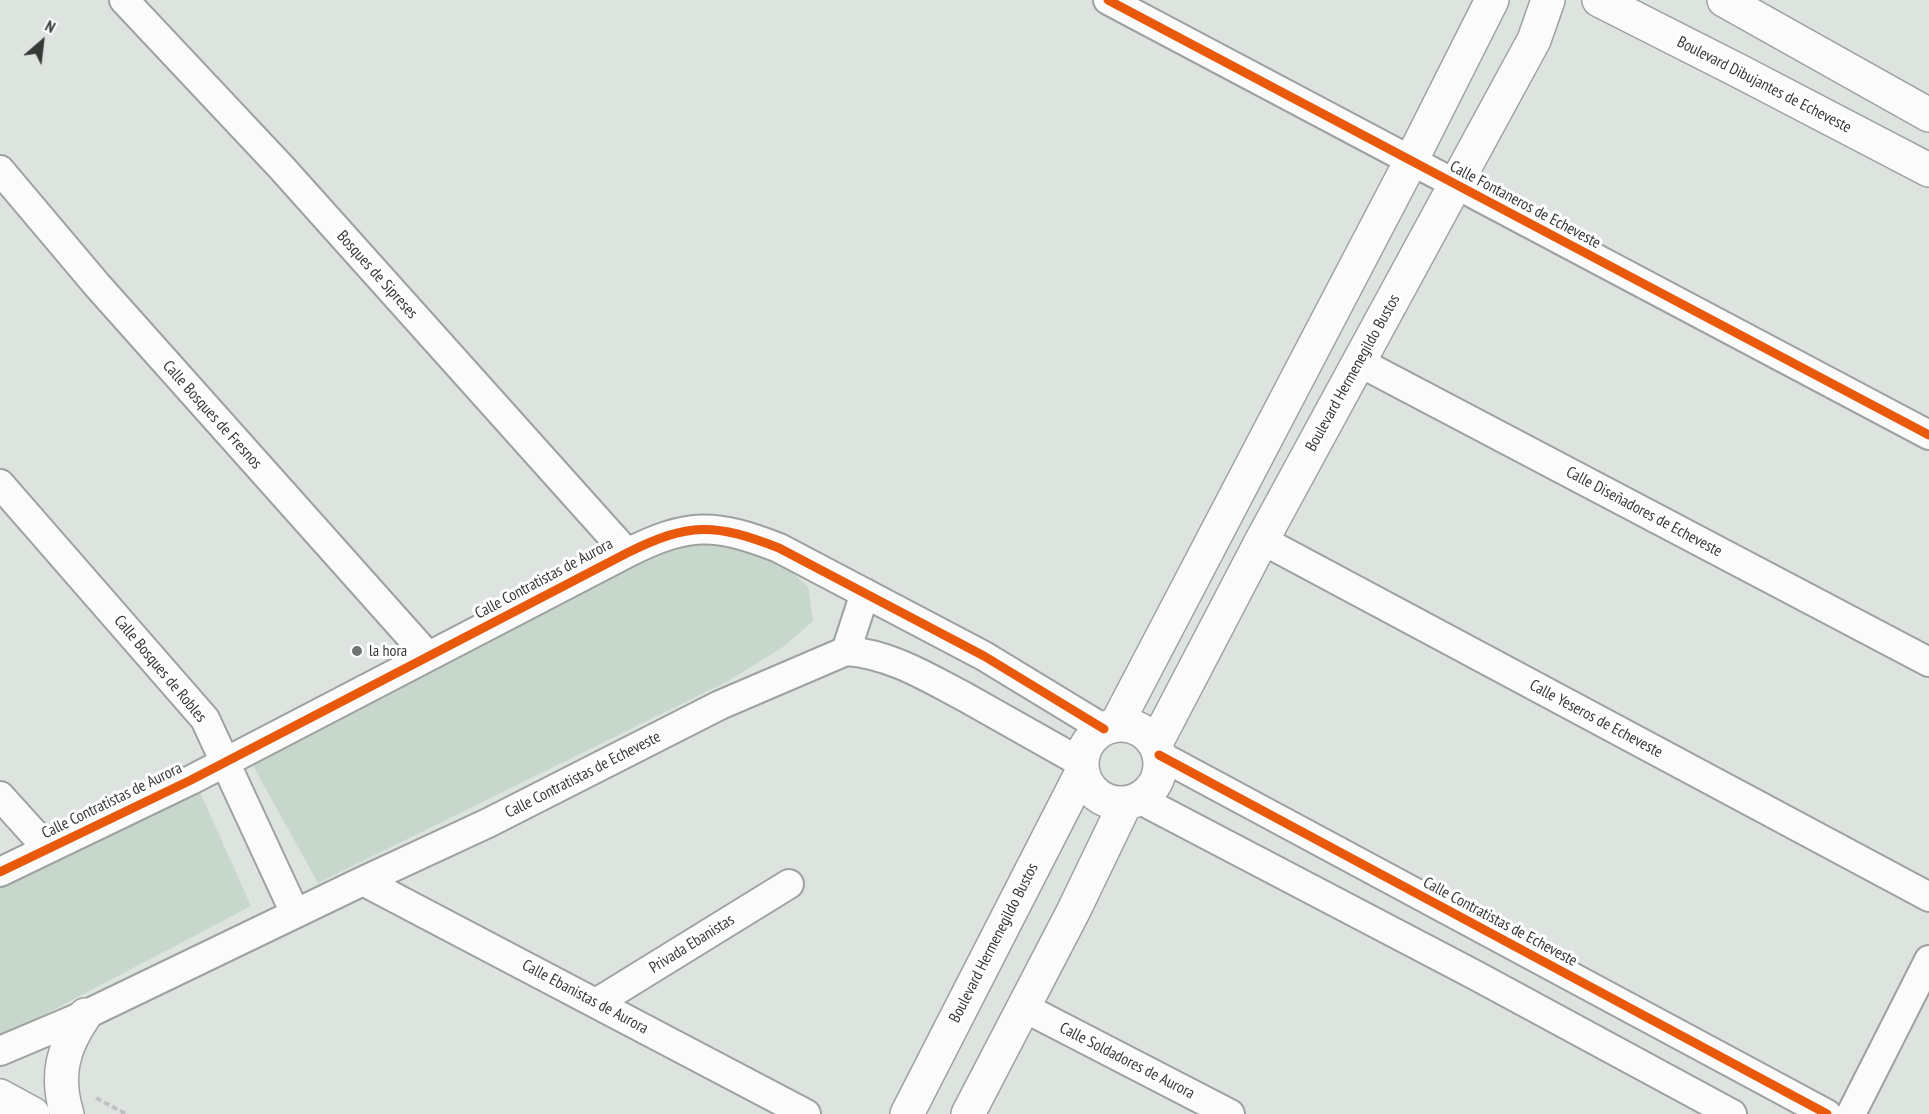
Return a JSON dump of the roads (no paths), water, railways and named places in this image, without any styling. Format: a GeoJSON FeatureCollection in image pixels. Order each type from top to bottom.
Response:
{"type":"FeatureCollection","features":[{"type":"Feature","properties":{"kind":"street","name":"Bosques de Sipreses"},"geometry":{"type":"LineString","coordinates":[[124,0],[281,167],[627,553]]}},
{"type":"Feature","properties":{"kind":"street","name":"Calle Fontaneros de Echeveste"},"geometry":{"type":"LineString","coordinates":[[1108,0],[1929,435]]}},
{"type":"Feature","properties":{"kind":"street"},"geometry":{"type":"LineString","coordinates":[[1110,727],[1411,161],[1492,0]]}},
{"type":"Feature","properties":{"kind":"street","name":"Boulevard Hermenegildo Bustos"},"geometry":{"type":"LineString","coordinates":[[1157,750],[1262,540],[1534,40],[1548,0]]}},
{"type":"Feature","properties":{"kind":"street","name":"Boulevard Dibujantes de Echeveste"},"geometry":{"type":"LineString","coordinates":[[1599,0],[1929,170]]}},
{"type":"Feature","properties":{"kind":"street"},"geometry":{"type":"LineString","coordinates":[[1724,0],[1929,115]]}},
{"type":"Feature","properties":{"kind":"street","name":"Calle Bosques de Fresnos"},"geometry":{"type":"LineString","coordinates":[[0,170],[97,285],[428,656]]}},
{"type":"Feature","properties":{"kind":"street","name":"Calle Diseñadores de Echeveste"},"geometry":{"type":"LineString","coordinates":[[1359,362],[1929,662]]}},
{"type":"Feature","properties":{"kind":"street","name":"Calle Bosques de Robles"},"geometry":{"type":"LineString","coordinates":[[0,484],[205,719],[295,914]]}},
{"type":"Feature","properties":{"kind":"street","name":"Calle Contratistas de Aurora"},"geometry":{"type":"LineString","coordinates":[[0,872],[224,763],[654,539],[686,529],[706,528],[754,538],[779,548],[984,656],[1110,727]]}},
{"type":"Feature","properties":{"kind":"street","name":"Calle Yeseros de Echeveste"},"geometry":{"type":"LineString","coordinates":[[1262,540],[1929,897]]}},
{"type":"Feature","properties":{"kind":"street"},"geometry":{"type":"LineString","coordinates":[[864,592],[846,651],[882,657],[917,671],[1082,767]]}},
{"type":"Feature","properties":{"kind":"street","name":"Calle Contratistas de Echeveste"},"geometry":{"type":"LineString","coordinates":[[0,1051],[85,1014],[363,880],[488,823],[720,705],[846,651]]}},
{"type":"Feature","properties":{"kind":"street"},"geometry":{"type":"LineString","coordinates":[[1127,725],[1138,729],[1148,736],[1157,750],[1160,768],[1157,781],[1150,791],[1132,801],[1111,802],[1098,796],[1088,785],[1082,767],[1084,749],[1093,737],[1110,727],[1127,725]]}},
{"type":"Feature","properties":{"kind":"street","name":"Calle Contratistas de Echeveste"},"geometry":{"type":"LineString","coordinates":[[1157,750],[1827,1114]]}},
{"type":"Feature","properties":{"kind":"street","name":"Boulevard Hermenegildo Bustos"},"geometry":{"type":"LineString","coordinates":[[907,1114],[1082,767]]}},
{"type":"Feature","properties":{"kind":"street"},"geometry":{"type":"LineString","coordinates":[[0,796],[47,848]]}},
{"type":"Feature","properties":{"kind":"street"},"geometry":{"type":"LineString","coordinates":[[968,1114],[1132,801]]}},
{"type":"Feature","properties":{"kind":"street"},"geometry":{"type":"LineString","coordinates":[[1132,801],[1464,969],[1732,1114]]}},
{"type":"Feature","properties":{"kind":"street","name":"Calle Ebanistas de Aurora"},"geometry":{"type":"LineString","coordinates":[[363,880],[806,1114]]}},
{"type":"Feature","properties":{"kind":"street","name":"Privada Ebanistas"},"geometry":{"type":"LineString","coordinates":[[596,1003],[789,884]]}},
{"type":"Feature","properties":{"kind":"street"},"geometry":{"type":"LineString","coordinates":[[1851,1114],[1929,960]]}},
{"type":"Feature","properties":{"kind":"street","name":"Calle Soldadores de Aurora"},"geometry":{"type":"LineString","coordinates":[[1023,1007],[1230,1114]]}},
{"type":"Feature","properties":{"kind":"street"},"geometry":{"type":"LineString","coordinates":[[67,1114],[63,1101],[62,1064],[66,1047],[85,1014]]}},
{"type":"Feature","properties":{"kind":"street"},"geometry":{"type":"LineString","coordinates":[[0,1096],[33,1114]]}},
{"type":"Feature","properties":{"kind":"place","name":"la hora"},"geometry":{"type":"Point","coordinates":[357,651]}}]}
